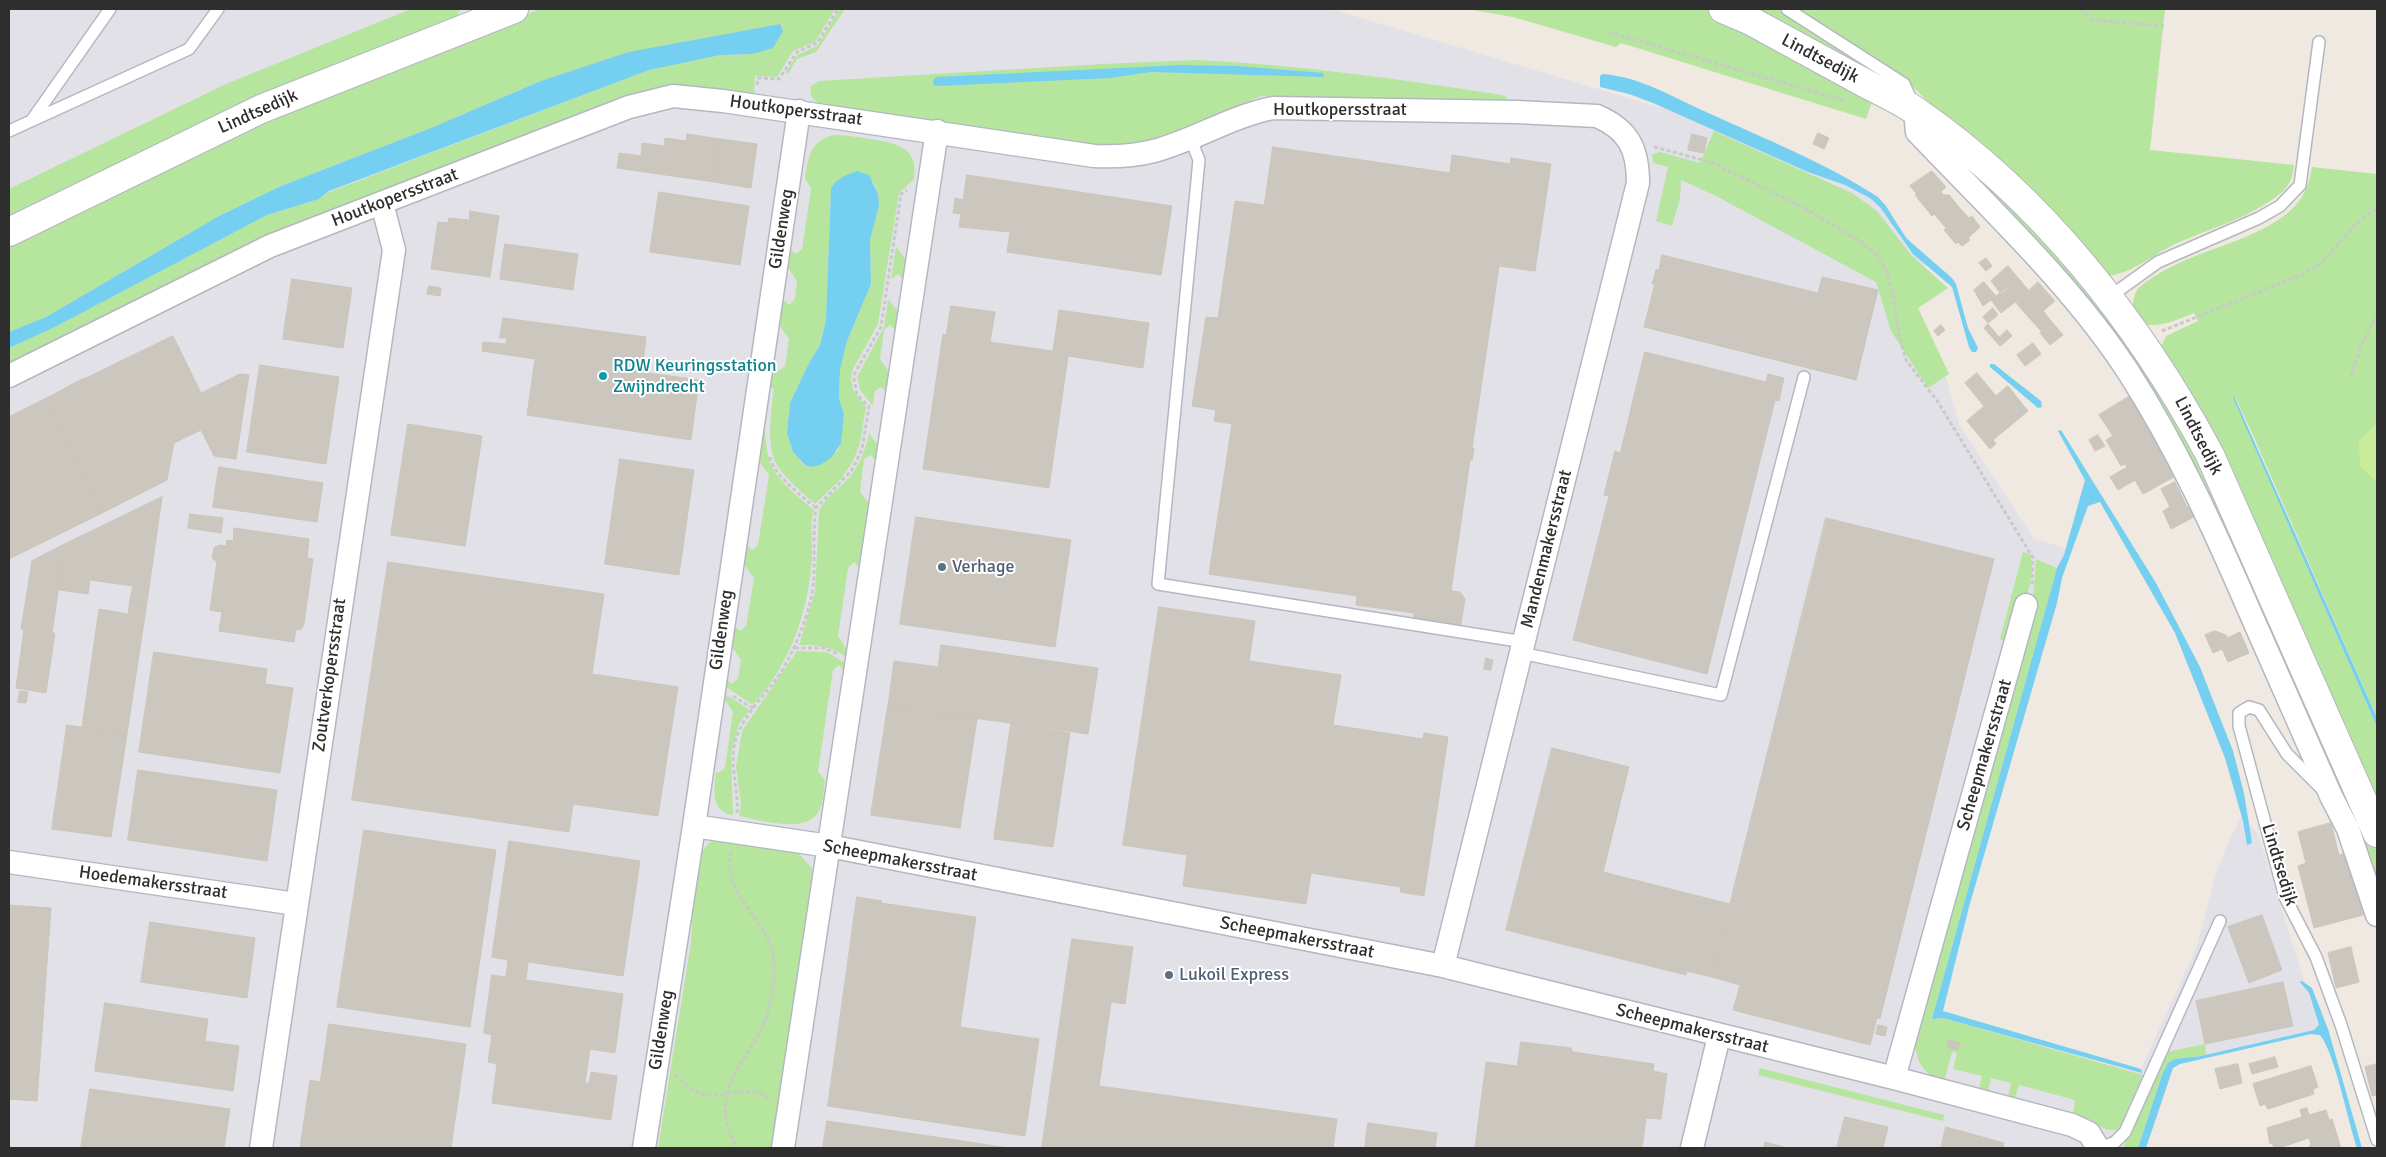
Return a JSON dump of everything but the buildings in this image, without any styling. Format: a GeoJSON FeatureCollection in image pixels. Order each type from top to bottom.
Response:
{"type":"FeatureCollection","features":[{"type":"Feature","properties":{"kind":"street","name":"Lindtsedijk"},"geometry":{"type":"LineString","coordinates":[[9,232],[262,109],[478,16],[514,9]]}},
{"type":"Feature","properties":{"kind":"street","name":"Lindtsedijk"},"geometry":{"type":"LineString","coordinates":[[1723,9],[1750,21],[1916,111],[1976,156],[2035,213],[2108,298],[2141,340],[2181,401],[2210,455],[2377,833]]}},
{"type":"Feature","properties":{"kind":"street","name":"Houtkopersstraat"},"geometry":{"type":"LineString","coordinates":[[9,376],[270,246],[629,107],[673,96],[799,111],[1094,156],[1123,157],[1156,150],[1252,112],[1296,107],[1583,114],[1609,121],[1629,140]]}},
{"type":"Feature","properties":{"kind":"street","name":"Gildenweg"},"geometry":{"type":"LineString","coordinates":[[644,1148],[694,826],[799,111]]}},
{"type":"Feature","properties":{"kind":"street","name":"Lindtsedijk"},"geometry":{"type":"LineString","coordinates":[[1916,111],[1917,132],[2052,275],[2105,339],[2129,373],[2168,438],[2196,493],[2331,796],[2348,829],[2377,915]]}},
{"type":"Feature","properties":{"kind":"street"},"geometry":{"type":"LineString","coordinates":[[783,1148],[937,131]]}},
{"type":"Feature","properties":{"kind":"street","name":"Mandenmakersstraat"},"geometry":{"type":"LineString","coordinates":[[1443,966],[1638,182],[1638,163],[1629,140]]}},
{"type":"Feature","properties":{"kind":"street","name":"Zoutverkopersstraat"},"geometry":{"type":"LineString","coordinates":[[261,1148],[394,250],[382,204]]}},
{"type":"Feature","properties":{"kind":"street","name":"Scheepmakersstraat"},"geometry":{"type":"LineString","coordinates":[[1894,1078],[2026,606]]}},
{"type":"Feature","properties":{"kind":"street","name":"Scheepmakersstraat"},"geometry":{"type":"LineString","coordinates":[[694,826],[829,846],[1443,966],[1894,1078],[2072,1125],[2089,1133],[2100,1148]]}},
{"type":"Feature","properties":{"kind":"street","name":"Hoedemakersstraat"},"geometry":{"type":"LineString","coordinates":[[9,862],[296,904]]}},
{"type":"Feature","properties":{"kind":"street"},"geometry":{"type":"LineString","coordinates":[[1692,1148],[1719,1036]]}},
{"type":"Feature","properties":{"kind":"lane"},"geometry":{"type":"LineString","coordinates":[[32,120],[110,9]]}},
{"type":"Feature","properties":{"kind":"lane"},"geometry":{"type":"LineString","coordinates":[[9,131],[189,49],[218,9]]}},
{"type":"Feature","properties":{"kind":"lane"},"geometry":{"type":"LineString","coordinates":[[1787,9],[1904,84],[1916,111]]}},
{"type":"Feature","properties":{"kind":"lane"},"geometry":{"type":"LineString","coordinates":[[2108,298],[2158,262],[2259,218],[2280,206],[2300,185],[2319,42]]}},
{"type":"Feature","properties":{"kind":"lane"},"geometry":{"type":"LineString","coordinates":[[1190,137],[1199,160],[1158,584],[1522,648],[1721,695],[1804,377]]}},
{"type":"Feature","properties":{"kind":"lane","name":"Lindtsedijk"},"geometry":{"type":"LineString","coordinates":[[2331,796],[2287,754],[2259,710],[2248,708],[2239,713],[2239,726],[2285,897],[2316,957],[2377,1140]]}},
{"type":"Feature","properties":{"kind":"lane"},"geometry":{"type":"LineString","coordinates":[[2100,1148],[2115,1142],[2125,1132],[2220,921]]}},
{"type":"Feature","properties":{"kind":"path"},"geometry":{"type":"LineString","coordinates":[[756,105],[758,78],[779,79],[796,52],[817,44],[838,9]]}},
{"type":"Feature","properties":{"kind":"path"},"geometry":{"type":"LineString","coordinates":[[2081,9],[2093,20],[2164,26]]}},
{"type":"Feature","properties":{"kind":"path"},"geometry":{"type":"LineString","coordinates":[[1608,32],[1850,102]]}},
{"type":"Feature","properties":{"kind":"path"},"geometry":{"type":"LineString","coordinates":[[1629,140],[1711,162],[1802,207],[1860,241],[1876,254],[1887,272],[1893,295],[1898,335],[1906,360],[1938,402],[2033,558],[2032,591],[2030,602],[2026,606]]}},
{"type":"Feature","properties":{"kind":"path"},"geometry":{"type":"LineString","coordinates":[[736,1148],[727,1125],[725,1108],[728,1092],[735,1073],[763,1026],[772,998],[774,969],[772,949],[766,932],[742,901],[731,881],[729,864],[735,832],[737,804],[732,769],[735,744],[740,728],[779,675],[795,648],[809,608],[813,587],[816,508],[851,471],[862,449],[869,407],[857,394],[854,386],[855,373],[881,327],[901,194],[912,186],[929,185]]}},
{"type":"Feature","properties":{"kind":"path"},"geometry":{"type":"LineString","coordinates":[[2141,340],[2301,276],[2319,265],[2360,220],[2377,208]]}},
{"type":"Feature","properties":{"kind":"path"},"geometry":{"type":"LineString","coordinates":[[2351,376],[2362,341],[2377,314]]}},
{"type":"Feature","properties":{"kind":"path"},"geometry":{"type":"LineString","coordinates":[[770,456],[774,467],[790,485],[816,508]]}},
{"type":"Feature","properties":{"kind":"path"},"geometry":{"type":"LineString","coordinates":[[795,648],[824,648],[834,651],[856,667]]}},
{"type":"Feature","properties":{"kind":"path"},"geometry":{"type":"LineString","coordinates":[[658,1055],[687,1086],[698,1092],[709,1095],[748,1090],[758,1092],[768,1097],[788,1114]]}},
{"type":"Feature","properties":{"kind":"shaded area"},"geometry":{"type":"Polygon","coordinates":[[[9,9],[1331,9],[1715,124],[1866,193],[1887,211],[1926,261],[1917,311],[1944,371],[1959,424],[2034,539],[2068,549],[1936,1010],[2141,1069],[2197,946],[2214,880],[2227,845],[2242,815],[2258,834],[2320,1031],[2171,1065],[2143,1148],[9,1148],[9,9]]]}},
{"type":"Feature","properties":{"kind":"green space"},"geometry":{"type":"Polygon","coordinates":[[[411,9],[460,9],[457,17],[9,224],[9,189],[226,84],[411,9]]]}},
{"type":"Feature","properties":{"kind":"green space"},"geometry":{"type":"Polygon","coordinates":[[[540,9],[835,9],[815,42],[793,51],[777,77],[755,76],[754,94],[706,88],[674,88],[642,92],[626,97],[259,239],[9,363],[9,348],[55,327],[267,215],[319,199],[329,192],[649,70],[721,55],[752,54],[780,24],[541,81],[431,128],[281,186],[219,216],[46,317],[9,332],[9,245],[259,122],[540,9]]]}},
{"type":"Feature","properties":{"kind":"green space"},"geometry":{"type":"Polygon","coordinates":[[[840,9],[845,9],[816,52],[797,59],[788,74],[786,72],[797,55],[817,46],[840,9]]]}},
{"type":"Feature","properties":{"kind":"green space"},"geometry":{"type":"Polygon","coordinates":[[[1467,9],[1706,9],[1766,39],[1893,110],[1871,104],[1866,119],[1621,43],[1616,47],[1513,17],[1467,9]]]}},
{"type":"Feature","properties":{"kind":"green space"},"geometry":{"type":"Polygon","coordinates":[[[1739,9],[1780,9],[1894,83],[1739,9]]]}},
{"type":"Feature","properties":{"kind":"green space"},"geometry":{"type":"Polygon","coordinates":[[[1797,9],[2165,9],[2150,150],[2294,165],[2292,177],[2282,192],[2244,216],[2175,244],[2125,272],[2106,276],[1903,77],[1797,9]]]}},
{"type":"Feature","properties":{"kind":"green space"},"geometry":{"type":"Polygon","coordinates":[[[1197,60],[1273,65],[1387,78],[1501,95],[1506,96],[1507,100],[1261,96],[1170,134],[1130,145],[1108,146],[820,104],[811,95],[811,86],[819,81],[1197,60]]]}},
{"type":"Feature","properties":{"kind":"green space"},"geometry":{"type":"Polygon","coordinates":[[[1714,131],[1852,193],[1877,211],[1911,255],[1948,288],[1918,308],[1949,374],[1928,388],[1891,331],[1876,282],[1716,196],[1681,180],[1680,199],[1672,226],[1656,221],[1668,167],[1653,163],[1652,154],[1660,152],[1700,163],[1714,131]]]}},
{"type":"Feature","properties":{"kind":"green space"},"geometry":{"type":"Polygon","coordinates":[[[834,135],[847,136],[888,142],[903,148],[909,153],[915,168],[914,179],[899,193],[878,324],[853,369],[851,378],[853,390],[866,407],[860,443],[853,461],[841,479],[815,504],[794,486],[777,465],[771,448],[770,438],[774,389],[767,387],[771,365],[779,371],[785,366],[789,339],[778,323],[783,299],[789,305],[795,299],[797,281],[786,265],[788,248],[796,254],[802,249],[811,189],[805,178],[809,156],[816,145],[826,137],[834,135]],[[873,181],[831,189],[826,320],[820,345],[809,363],[790,403],[787,433],[793,452],[804,465],[810,467],[838,451],[844,414],[839,399],[840,370],[847,341],[871,284],[870,240],[879,206],[878,194],[873,181]]]}},
{"type":"Feature","properties":{"kind":"green space"},"geometry":{"type":"Polygon","coordinates":[[[1945,141],[2034,222],[2181,415],[2294,662],[2377,852],[2377,885],[2211,501],[1982,187],[1945,141]]]}},
{"type":"Feature","properties":{"kind":"green space"},"geometry":{"type":"Polygon","coordinates":[[[2312,167],[2377,174],[2377,718],[2252,433],[2235,397],[2233,397],[2377,727],[2377,817],[2160,349],[2166,336],[2198,321],[2194,313],[2168,323],[2148,325],[2141,324],[2132,313],[2135,294],[2139,288],[2155,276],[2190,258],[2265,228],[2281,218],[2302,197],[2312,167]]]}},
{"type":"Feature","properties":{"kind":"green space"},"geometry":{"type":"Polygon","coordinates":[[[896,246],[908,263],[904,280],[898,274],[891,279],[896,246]]]}},
{"type":"Feature","properties":{"kind":"green space"},"geometry":{"type":"Polygon","coordinates":[[[888,299],[900,314],[896,331],[890,325],[884,330],[880,359],[891,375],[888,394],[881,387],[875,391],[873,406],[860,390],[857,377],[884,327],[888,299]]]}},
{"type":"Feature","properties":{"kind":"green space"},"geometry":{"type":"Polygon","coordinates":[[[764,407],[766,443],[772,466],[787,486],[814,510],[810,579],[801,618],[787,655],[766,689],[753,705],[723,685],[726,678],[731,684],[738,679],[741,660],[730,644],[735,626],[740,631],[746,626],[754,578],[743,563],[746,544],[752,550],[758,545],[769,475],[758,460],[764,407]]]}},
{"type":"Feature","properties":{"kind":"green space"},"geometry":{"type":"Polygon","coordinates":[[[2377,422],[2377,482],[2360,466],[2359,441],[2377,422]]]}},
{"type":"Feature","properties":{"kind":"green space"},"geometry":{"type":"Polygon","coordinates":[[[869,433],[880,449],[876,462],[871,455],[864,459],[860,492],[872,507],[860,568],[854,562],[848,568],[838,636],[849,653],[849,659],[837,651],[826,647],[799,645],[815,592],[819,511],[827,499],[845,482],[858,465],[869,433]]]}},
{"type":"Feature","properties":{"kind":"green space"},"geometry":{"type":"Polygon","coordinates":[[[2023,552],[2030,554],[2032,566],[2029,588],[2021,610],[2005,641],[2000,639],[2023,552]]]}},
{"type":"Feature","properties":{"kind":"green space"},"geometry":{"type":"Polygon","coordinates":[[[2036,559],[2057,568],[1932,1019],[1943,1018],[2143,1075],[2119,1129],[2114,1130],[2107,1129],[2089,1119],[2073,1114],[2075,1100],[2019,1085],[2015,1098],[2008,1097],[2011,1083],[1991,1078],[1988,1091],[1979,1089],[1982,1076],[1953,1069],[1957,1053],[1952,1052],[1944,1082],[1937,1079],[1927,1072],[1920,1062],[1915,1042],[2033,600],[2036,559]]]}},
{"type":"Feature","properties":{"kind":"green space"},"geometry":{"type":"Polygon","coordinates":[[[797,651],[827,652],[848,665],[844,671],[839,665],[833,670],[818,771],[825,781],[821,808],[813,818],[794,824],[771,823],[739,816],[741,805],[736,767],[742,731],[797,651]]]}},
{"type":"Feature","properties":{"kind":"green space"},"geometry":{"type":"Polygon","coordinates":[[[722,692],[750,710],[739,724],[731,753],[733,815],[720,809],[714,792],[716,772],[719,773],[725,768],[733,712],[722,692]]]}},
{"type":"Feature","properties":{"kind":"green space"},"geometry":{"type":"Polygon","coordinates":[[[720,837],[795,850],[812,868],[813,889],[777,1148],[658,1148],[691,942],[695,860],[709,843],[720,837]]]}},
{"type":"Feature","properties":{"kind":"green space"},"geometry":{"type":"Polygon","coordinates":[[[2205,1044],[2206,1055],[2175,1059],[2162,1075],[2138,1148],[2123,1148],[2167,1052],[2205,1044]]]}},
{"type":"Feature","properties":{"kind":"green space"},"geometry":{"type":"Polygon","coordinates":[[[1760,1068],[1944,1115],[1943,1121],[1758,1075],[1760,1068]]]}},
{"type":"Feature","properties":{"kind":"water"},"geometry":{"type":"Polygon","coordinates":[[[780,24],[783,31],[773,48],[752,54],[721,55],[649,70],[329,191],[319,199],[267,215],[55,327],[9,348],[9,332],[46,317],[219,216],[281,186],[431,128],[541,81],[629,52],[780,24]]]}},
{"type":"Feature","properties":{"kind":"water"},"geometry":{"type":"Polygon","coordinates":[[[1181,65],[1238,66],[1323,73],[1324,77],[1151,72],[1110,78],[938,86],[934,85],[933,81],[936,77],[1181,65]]]}},
{"type":"Feature","properties":{"kind":"water"},"geometry":{"type":"Polygon","coordinates":[[[1603,74],[1630,79],[1656,88],[1816,162],[1878,197],[1886,206],[1906,238],[1952,278],[1956,284],[1968,328],[1978,348],[1976,352],[1972,352],[1969,347],[1952,287],[1913,254],[1880,207],[1870,198],[1845,185],[1808,172],[1653,103],[1629,94],[1600,87],[1600,76],[1603,74]]]}},
{"type":"Feature","properties":{"kind":"water"},"geometry":{"type":"Polygon","coordinates":[[[857,171],[869,175],[878,194],[879,206],[870,240],[871,284],[847,341],[840,370],[839,399],[844,414],[841,443],[832,457],[820,465],[810,467],[805,465],[793,452],[787,433],[790,403],[809,363],[820,345],[826,320],[831,189],[839,180],[857,171]]]}},
{"type":"Feature","properties":{"kind":"water"},"geometry":{"type":"Polygon","coordinates":[[[1990,364],[1994,364],[2041,401],[2042,407],[2038,408],[1990,367],[1990,364]]]}},
{"type":"Feature","properties":{"kind":"water"},"geometry":{"type":"Polygon","coordinates":[[[2234,396],[2377,718],[2377,727],[2233,398],[2234,396]]]}},
{"type":"Feature","properties":{"kind":"water"},"geometry":{"type":"Polygon","coordinates":[[[2061,430],[2156,583],[2200,667],[2233,751],[2244,793],[2252,843],[2247,845],[2243,821],[2225,758],[2175,633],[2100,502],[2088,506],[2062,578],[2057,603],[1969,907],[1943,1011],[2141,1069],[2142,1073],[1943,1018],[1932,1019],[2057,568],[2064,555],[2085,480],[2058,431],[2061,430]]]}},
{"type":"Feature","properties":{"kind":"water"},"geometry":{"type":"Polygon","coordinates":[[[2302,981],[2312,988],[2328,1029],[2362,1148],[2357,1148],[2336,1072],[2326,1044],[2320,1035],[2311,1034],[2180,1064],[2173,1068],[2146,1148],[2138,1148],[2162,1075],[2168,1063],[2175,1059],[2201,1056],[2314,1030],[2319,1025],[2309,993],[2300,982],[2302,981]]]}},
{"type":"Feature","properties":{"kind":"place","name":"RDW Keuringsstation Zwijndrecht"},"geometry":{"type":"Point","coordinates":[603,376]}},
{"type":"Feature","properties":{"kind":"place","name":"Verhage"},"geometry":{"type":"Point","coordinates":[942,567]}},
{"type":"Feature","properties":{"kind":"place","name":"Lukoil Express"},"geometry":{"type":"Point","coordinates":[1169,975]}}]}
